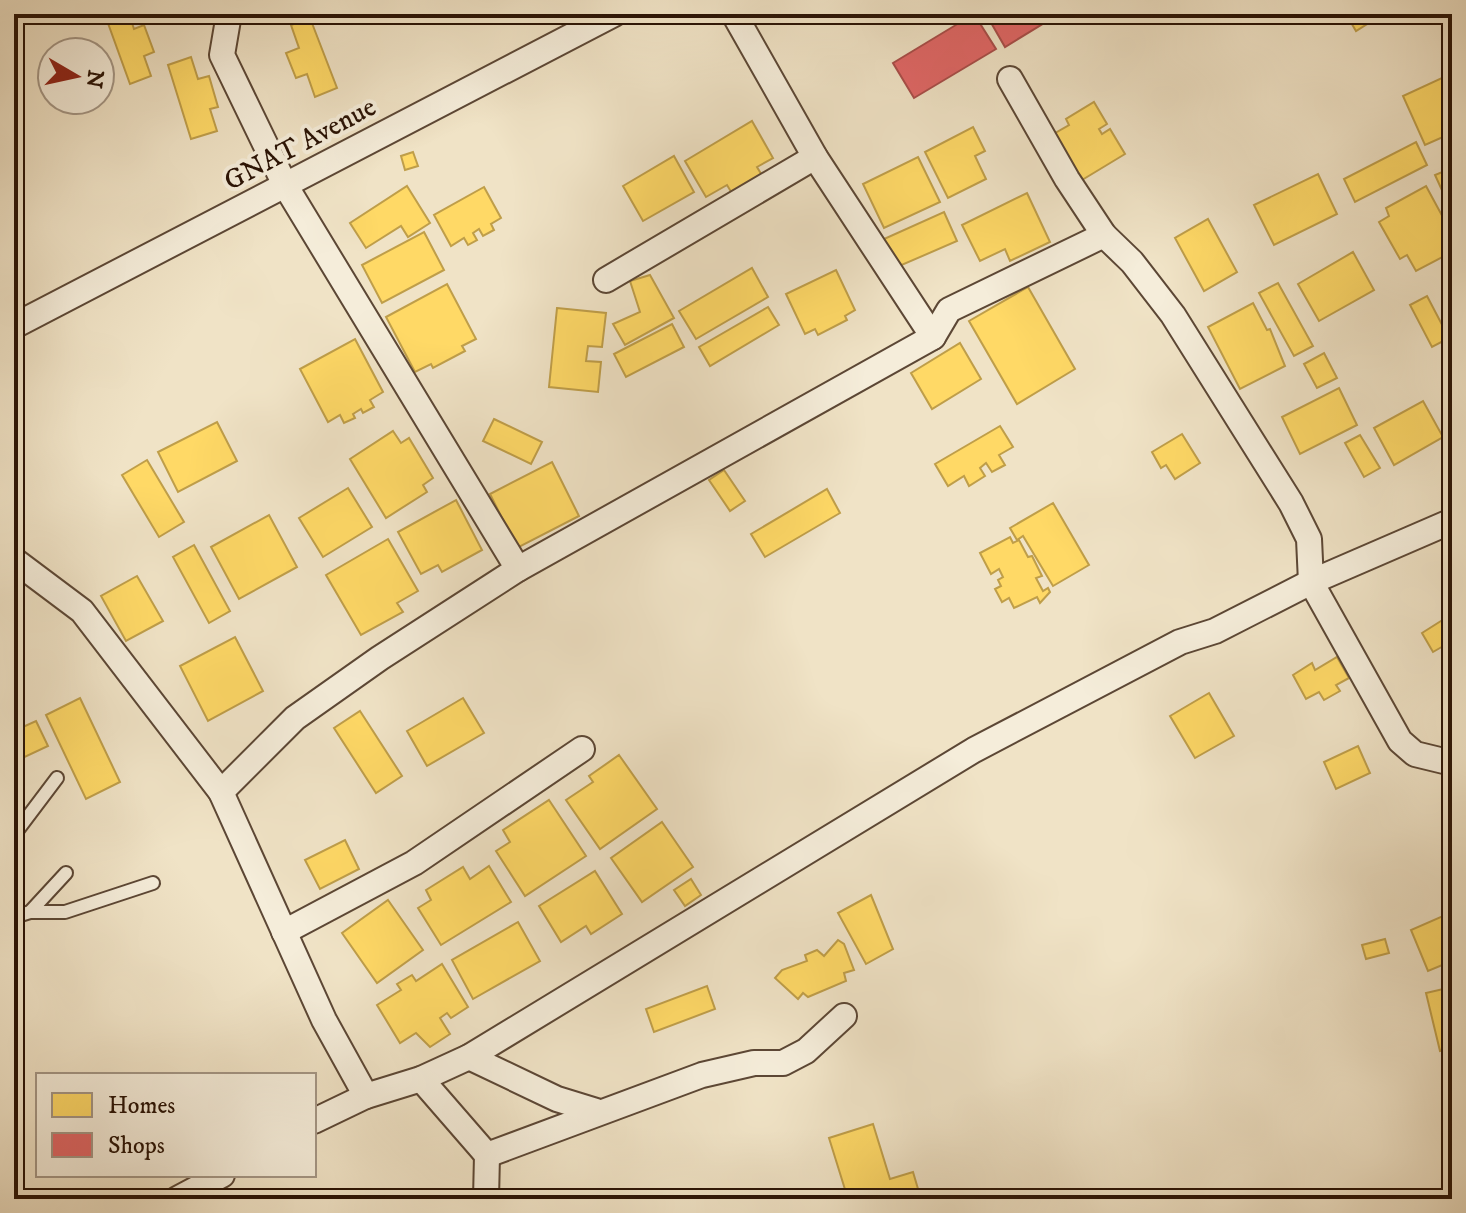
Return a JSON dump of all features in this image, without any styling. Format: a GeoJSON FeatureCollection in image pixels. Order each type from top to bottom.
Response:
{"type":"FeatureCollection","features":[{"type":"Feature","properties":{"kind":"street"},"geometry":{"type":"LineString","coordinates":[[229,14],[222,55],[285,185],[518,569]]}},
{"type":"Feature","properties":{"kind":"street","name":"GNAT Avenue"},"geometry":{"type":"LineString","coordinates":[[14,326],[614,14]]}},
{"type":"Feature","properties":{"kind":"street"},"geometry":{"type":"LineString","coordinates":[[734,14],[815,157],[933,337]]}},
{"type":"Feature","properties":{"kind":"street"},"geometry":{"type":"LineString","coordinates":[[1010,79],[1067,179],[1104,235],[1132,262],[1173,315],[1291,503],[1309,539],[1311,582],[1400,741],[1415,754],[1452,763]]}},
{"type":"Feature","properties":{"kind":"street"},"geometry":{"type":"LineString","coordinates":[[606,280],[815,157]]}},
{"type":"Feature","properties":{"kind":"street"},"geometry":{"type":"LineString","coordinates":[[221,792],[295,718],[380,658],[518,569],[933,337],[949,310],[1104,235]]}},
{"type":"Feature","properties":{"kind":"street"},"geometry":{"type":"LineString","coordinates":[[316,1120],[366,1096],[421,1079],[469,1057],[974,750],[1180,642],[1215,631],[1311,582],[1452,521]]}},
{"type":"Feature","properties":{"kind":"street"},"geometry":{"type":"LineString","coordinates":[[14,560],[82,611],[221,792],[324,1020],[366,1096]]}},
{"type":"Feature","properties":{"kind":"street"},"geometry":{"type":"LineString","coordinates":[[284,932],[414,863],[582,749]]}},
{"type":"Feature","properties":{"kind":"street"},"geometry":{"type":"LineString","coordinates":[[487,1155],[596,1111],[702,1075],[754,1063],[783,1063],[806,1051],[844,1016]]}},
{"type":"Feature","properties":{"kind":"street"},"geometry":{"type":"LineString","coordinates":[[469,1057],[557,1099],[596,1111]]}},
{"type":"Feature","properties":{"kind":"street"},"geometry":{"type":"LineString","coordinates":[[421,1079],[487,1155],[486,1199]]}},
{"type":"Feature","properties":{"kind":"street"},"geometry":{"type":"LineString","coordinates":[[177,1199],[218,1177]]}},
{"type":"Feature","properties":{"kind":"lane"},"geometry":{"type":"LineString","coordinates":[[14,835],[57,778]]}},
{"type":"Feature","properties":{"kind":"lane"},"geometry":{"type":"LineString","coordinates":[[30,912],[66,873]]}},
{"type":"Feature","properties":{"kind":"lane"},"geometry":{"type":"LineString","coordinates":[[14,917],[30,912],[65,912],[153,883]]}},
{"type":"Feature","properties":{"kind":"building: Homes"},"geometry":{"type":"Polygon","coordinates":[[[129,14],[134,29],[144,25],[154,52],[144,56],[151,76],[130,84],[116,45],[116,36],[113,36],[105,15],[129,14]]]}},
{"type":"Feature","properties":{"kind":"building: Homes"},"geometry":{"type":"Polygon","coordinates":[[[1346,14],[1383,14],[1356,31],[1346,14]]]}},
{"type":"Feature","properties":{"kind":"building: Homes"},"geometry":{"type":"Polygon","coordinates":[[[310,18],[337,88],[315,97],[307,74],[296,78],[286,53],[299,48],[291,25],[310,18]]]}},
{"type":"Feature","properties":{"kind":"building: Homes"},"geometry":{"type":"Polygon","coordinates":[[[191,57],[198,79],[209,76],[218,107],[210,109],[217,131],[191,139],[168,65],[191,57]]]}},
{"type":"Feature","properties":{"kind":"building: Homes"},"geometry":{"type":"Polygon","coordinates":[[[1444,77],[1447,84],[1452,82],[1452,133],[1425,145],[1403,96],[1444,77]]]}},
{"type":"Feature","properties":{"kind":"building: Homes"},"geometry":{"type":"Polygon","coordinates":[[[1094,102],[1107,124],[1099,129],[1102,134],[1110,129],[1125,154],[1082,180],[1050,136],[1069,125],[1066,119],[1094,102]]]}},
{"type":"Feature","properties":{"kind":"building: Homes"},"geometry":{"type":"Polygon","coordinates":[[[752,121],[773,158],[757,167],[763,177],[733,195],[727,185],[706,197],[685,161],[752,121]]]}},
{"type":"Feature","properties":{"kind":"building: Homes"},"geometry":{"type":"Polygon","coordinates":[[[973,127],[985,151],[975,156],[986,179],[948,198],[925,152],[973,127]]]}},
{"type":"Feature","properties":{"kind":"building: Homes"},"geometry":{"type":"Polygon","coordinates":[[[1416,142],[1427,165],[1355,202],[1344,179],[1416,142]]]}},
{"type":"Feature","properties":{"kind":"building: Homes"},"geometry":{"type":"Polygon","coordinates":[[[413,152],[418,166],[405,170],[401,156],[413,152]]]}},
{"type":"Feature","properties":{"kind":"building: Homes"},"geometry":{"type":"Polygon","coordinates":[[[674,156],[694,192],[643,221],[623,186],[674,156]]]}},
{"type":"Feature","properties":{"kind":"building: Homes"},"geometry":{"type":"Polygon","coordinates":[[[918,157],[940,202],[884,228],[863,184],[918,157]]]}},
{"type":"Feature","properties":{"kind":"building: Homes"},"geometry":{"type":"Polygon","coordinates":[[[1452,168],[1452,212],[1435,175],[1452,168]]]}},
{"type":"Feature","properties":{"kind":"building: Homes"},"geometry":{"type":"Polygon","coordinates":[[[1318,174],[1337,214],[1274,245],[1254,205],[1318,174]]]}},
{"type":"Feature","properties":{"kind":"building: Homes"},"geometry":{"type":"Polygon","coordinates":[[[407,186],[430,223],[408,237],[401,226],[366,248],[350,223],[407,186]]]}},
{"type":"Feature","properties":{"kind":"building: Homes"},"geometry":{"type":"Polygon","coordinates":[[[1426,186],[1452,234],[1452,252],[1416,271],[1407,255],[1400,259],[1379,222],[1389,216],[1386,208],[1426,186]]]}},
{"type":"Feature","properties":{"kind":"building: Homes"},"geometry":{"type":"Polygon","coordinates":[[[484,187],[501,218],[491,224],[494,230],[483,236],[479,229],[473,233],[477,240],[468,245],[464,238],[451,246],[434,215],[484,187]]]}},
{"type":"Feature","properties":{"kind":"building: Homes"},"geometry":{"type":"Polygon","coordinates":[[[1027,193],[1050,242],[1010,261],[1005,249],[980,261],[962,225],[1027,193]]]}},
{"type":"Feature","properties":{"kind":"building: Homes"},"geometry":{"type":"Polygon","coordinates":[[[944,212],[957,241],[897,267],[884,239],[944,212]]]}},
{"type":"Feature","properties":{"kind":"building: Homes"},"geometry":{"type":"Polygon","coordinates":[[[1208,219],[1237,272],[1204,291],[1175,238],[1208,219]]]}},
{"type":"Feature","properties":{"kind":"building: Homes"},"geometry":{"type":"Polygon","coordinates":[[[424,232],[444,270],[382,303],[362,265],[424,232]]]}},
{"type":"Feature","properties":{"kind":"building: Homes"},"geometry":{"type":"Polygon","coordinates":[[[1353,252],[1374,290],[1319,321],[1298,284],[1353,252]]]}},
{"type":"Feature","properties":{"kind":"building: Homes"},"geometry":{"type":"Polygon","coordinates":[[[752,268],[768,297],[696,339],[679,311],[752,268]]]}},
{"type":"Feature","properties":{"kind":"building: Homes"},"geometry":{"type":"Polygon","coordinates":[[[836,270],[855,310],[845,316],[847,320],[818,335],[815,329],[805,334],[786,294],[836,270]]]}},
{"type":"Feature","properties":{"kind":"building: Homes"},"geometry":{"type":"Polygon","coordinates":[[[650,275],[674,318],[625,345],[613,324],[640,312],[630,281],[650,275]]]}},
{"type":"Feature","properties":{"kind":"building: Homes"},"geometry":{"type":"Polygon","coordinates":[[[1278,283],[1313,346],[1294,356],[1259,293],[1278,283]]]}},
{"type":"Feature","properties":{"kind":"building: Homes"},"geometry":{"type":"Polygon","coordinates":[[[447,284],[476,339],[462,346],[465,351],[433,368],[431,364],[415,372],[386,317],[447,284]]]}},
{"type":"Feature","properties":{"kind":"building: Homes"},"geometry":{"type":"Polygon","coordinates":[[[1028,287],[1075,369],[1017,404],[969,321],[1028,287]]]}},
{"type":"Feature","properties":{"kind":"building: Homes"},"geometry":{"type":"Polygon","coordinates":[[[1427,296],[1449,338],[1432,347],[1410,305],[1427,296]]]}},
{"type":"Feature","properties":{"kind":"building: Homes"},"geometry":{"type":"Polygon","coordinates":[[[1253,303],[1267,330],[1270,329],[1285,366],[1240,389],[1208,327],[1253,303]]]}},
{"type":"Feature","properties":{"kind":"building: Homes"},"geometry":{"type":"Polygon","coordinates":[[[768,307],[779,325],[710,366],[699,347],[768,307]]]}},
{"type":"Feature","properties":{"kind":"building: Homes"},"geometry":{"type":"Polygon","coordinates":[[[557,308],[606,313],[602,347],[588,346],[586,361],[601,362],[598,392],[549,387],[557,308]]]}},
{"type":"Feature","properties":{"kind":"building: Homes"},"geometry":{"type":"Polygon","coordinates":[[[672,324],[684,347],[626,377],[614,354],[672,324]]]}},
{"type":"Feature","properties":{"kind":"building: Homes"},"geometry":{"type":"Polygon","coordinates":[[[355,339],[383,392],[370,400],[374,407],[363,413],[361,409],[353,414],[355,418],[344,423],[340,415],[328,422],[300,369],[355,339]]]}},
{"type":"Feature","properties":{"kind":"building: Homes"},"geometry":{"type":"Polygon","coordinates":[[[960,343],[981,379],[932,409],[911,373],[960,343]]]}},
{"type":"Feature","properties":{"kind":"building: Homes"},"geometry":{"type":"Polygon","coordinates":[[[1324,353],[1337,378],[1317,388],[1304,364],[1324,353]]]}},
{"type":"Feature","properties":{"kind":"building: Homes"},"geometry":{"type":"Polygon","coordinates":[[[1339,388],[1357,425],[1300,454],[1282,417],[1339,388]]]}},
{"type":"Feature","properties":{"kind":"building: Homes"},"geometry":{"type":"Polygon","coordinates":[[[1423,401],[1443,437],[1394,465],[1374,428],[1423,401]]]}},
{"type":"Feature","properties":{"kind":"building: Homes"},"geometry":{"type":"Polygon","coordinates":[[[494,419],[542,442],[531,464],[483,441],[494,419]]]}},
{"type":"Feature","properties":{"kind":"building: Homes"},"geometry":{"type":"Polygon","coordinates":[[[217,422],[237,461],[178,492],[158,452],[217,422]]]}},
{"type":"Feature","properties":{"kind":"building: Homes"},"geometry":{"type":"Polygon","coordinates":[[[1000,426],[1013,447],[999,455],[1005,465],[992,472],[986,463],[980,468],[985,476],[969,486],[964,476],[948,486],[935,464],[1000,426]]]}},
{"type":"Feature","properties":{"kind":"building: Homes"},"geometry":{"type":"Polygon","coordinates":[[[393,431],[401,443],[409,438],[433,478],[423,485],[427,492],[386,518],[350,459],[393,431]]]}},
{"type":"Feature","properties":{"kind":"building: Homes"},"geometry":{"type":"Polygon","coordinates":[[[1182,434],[1200,463],[1175,479],[1166,465],[1161,468],[1152,452],[1182,434]]]}},
{"type":"Feature","properties":{"kind":"building: Homes"},"geometry":{"type":"Polygon","coordinates":[[[1360,435],[1380,468],[1364,477],[1345,443],[1360,435]]]}},
{"type":"Feature","properties":{"kind":"building: Homes"},"geometry":{"type":"Polygon","coordinates":[[[147,460],[184,522],[159,537],[122,475],[147,460]]]}},
{"type":"Feature","properties":{"kind":"building: Homes"},"geometry":{"type":"Polygon","coordinates":[[[552,462],[579,516],[517,548],[490,494],[552,462]]]}},
{"type":"Feature","properties":{"kind":"building: Homes"},"geometry":{"type":"Polygon","coordinates":[[[724,470],[745,501],[730,511],[709,480],[724,470]]]}},
{"type":"Feature","properties":{"kind":"building: Homes"},"geometry":{"type":"Polygon","coordinates":[[[348,488],[372,527],[323,557],[299,518],[348,488]]]}},
{"type":"Feature","properties":{"kind":"building: Homes"},"geometry":{"type":"Polygon","coordinates":[[[827,489],[840,513],[765,557],[751,534],[827,489]]]}},
{"type":"Feature","properties":{"kind":"building: Homes"},"geometry":{"type":"Polygon","coordinates":[[[456,500],[482,550],[442,572],[438,565],[421,574],[398,532],[456,500]]]}},
{"type":"Feature","properties":{"kind":"building: Homes"},"geometry":{"type":"Polygon","coordinates":[[[1053,503],[1089,565],[1053,586],[1023,536],[1017,540],[1010,528],[1053,503]]]}},
{"type":"Feature","properties":{"kind":"building: Homes"},"geometry":{"type":"Polygon","coordinates":[[[269,515],[297,567],[239,599],[211,547],[269,515]]]}},
{"type":"Feature","properties":{"kind":"building: Homes"},"geometry":{"type":"Polygon","coordinates":[[[1010,537],[1013,543],[1019,540],[1028,557],[1032,556],[1042,576],[1036,578],[1043,591],[1048,588],[1050,592],[1040,603],[1037,597],[1014,608],[1009,598],[1002,602],[995,589],[1001,586],[998,580],[1003,577],[999,569],[991,574],[980,553],[1010,537]]]}},
{"type":"Feature","properties":{"kind":"building: Homes"},"geometry":{"type":"Polygon","coordinates":[[[388,539],[418,591],[397,603],[403,612],[361,635],[326,575],[388,539]]]}},
{"type":"Feature","properties":{"kind":"building: Homes"},"geometry":{"type":"Polygon","coordinates":[[[194,545],[230,611],[209,623],[173,557],[194,545]]]}},
{"type":"Feature","properties":{"kind":"building: Homes"},"geometry":{"type":"Polygon","coordinates":[[[137,576],[163,621],[126,641],[101,596],[137,576]]]}},
{"type":"Feature","properties":{"kind":"building: Homes"},"geometry":{"type":"Polygon","coordinates":[[[1452,614],[1452,641],[1433,652],[1422,633],[1452,614]]]}},
{"type":"Feature","properties":{"kind":"building: Homes"},"geometry":{"type":"Polygon","coordinates":[[[235,637],[263,691],[208,721],[180,666],[235,637]]]}},
{"type":"Feature","properties":{"kind":"building: Homes"},"geometry":{"type":"Polygon","coordinates":[[[1337,657],[1349,678],[1336,685],[1340,691],[1324,700],[1319,692],[1306,699],[1293,675],[1312,663],[1315,670],[1337,657]]]}},
{"type":"Feature","properties":{"kind":"building: Homes"},"geometry":{"type":"Polygon","coordinates":[[[1209,693],[1234,736],[1195,758],[1170,716],[1209,693]]]}},
{"type":"Feature","properties":{"kind":"building: Homes"},"geometry":{"type":"Polygon","coordinates":[[[80,698],[120,782],[86,799],[46,715],[80,698]]]}},
{"type":"Feature","properties":{"kind":"building: Homes"},"geometry":{"type":"Polygon","coordinates":[[[463,698],[484,733],[427,766],[407,731],[463,698]]]}},
{"type":"Feature","properties":{"kind":"building: Homes"},"geometry":{"type":"Polygon","coordinates":[[[360,711],[402,776],[376,793],[334,728],[360,711]]]}},
{"type":"Feature","properties":{"kind":"building: Homes"},"geometry":{"type":"Polygon","coordinates":[[[36,721],[48,746],[14,762],[14,731],[36,721]]]}},
{"type":"Feature","properties":{"kind":"building: Homes"},"geometry":{"type":"Polygon","coordinates":[[[1358,746],[1370,773],[1336,789],[1324,762],[1358,746]]]}},
{"type":"Feature","properties":{"kind":"building: Homes"},"geometry":{"type":"Polygon","coordinates":[[[619,755],[657,809],[600,849],[566,800],[593,782],[589,776],[619,755]]]}},
{"type":"Feature","properties":{"kind":"building: Homes"},"geometry":{"type":"Polygon","coordinates":[[[549,800],[586,856],[525,896],[496,851],[510,842],[503,830],[549,800]]]}},
{"type":"Feature","properties":{"kind":"building: Homes"},"geometry":{"type":"Polygon","coordinates":[[[662,822],[693,867],[642,902],[611,858],[662,822]]]}},
{"type":"Feature","properties":{"kind":"building: Homes"},"geometry":{"type":"Polygon","coordinates":[[[345,840],[359,869],[320,889],[305,860],[345,840]]]}},
{"type":"Feature","properties":{"kind":"building: Homes"},"geometry":{"type":"Polygon","coordinates":[[[489,866],[511,902],[441,945],[418,908],[431,900],[426,890],[463,867],[470,879],[489,866]]]}},
{"type":"Feature","properties":{"kind":"building: Homes"},"geometry":{"type":"Polygon","coordinates":[[[595,871],[622,914],[591,934],[586,926],[561,942],[539,906],[595,871]]]}},
{"type":"Feature","properties":{"kind":"building: Homes"},"geometry":{"type":"Polygon","coordinates":[[[691,879],[701,895],[685,906],[674,890],[691,879]]]}},
{"type":"Feature","properties":{"kind":"building: Homes"},"geometry":{"type":"Polygon","coordinates":[[[871,895],[893,949],[866,964],[838,913],[871,895]]]}},
{"type":"Feature","properties":{"kind":"building: Homes"},"geometry":{"type":"Polygon","coordinates":[[[388,900],[423,950],[377,983],[342,933],[388,900]]]}},
{"type":"Feature","properties":{"kind":"building: Homes"},"geometry":{"type":"Polygon","coordinates":[[[1443,916],[1452,937],[1452,961],[1428,971],[1411,930],[1443,916]]]}},
{"type":"Feature","properties":{"kind":"building: Homes"},"geometry":{"type":"Polygon","coordinates":[[[518,922],[540,961],[473,999],[452,960],[518,922]]]}},
{"type":"Feature","properties":{"kind":"building: Homes"},"geometry":{"type":"Polygon","coordinates":[[[1385,939],[1389,953],[1366,959],[1362,945],[1385,939]]]}},
{"type":"Feature","properties":{"kind":"building: Homes"},"geometry":{"type":"Polygon","coordinates":[[[838,940],[844,944],[854,970],[844,973],[846,981],[808,997],[803,993],[798,999],[775,978],[782,970],[807,961],[805,955],[817,950],[824,956],[838,940]]]}},
{"type":"Feature","properties":{"kind":"building: Homes"},"geometry":{"type":"Polygon","coordinates":[[[442,964],[468,1007],[451,1018],[447,1013],[440,1018],[450,1034],[430,1047],[416,1033],[400,1043],[377,1005],[401,990],[397,984],[412,975],[416,981],[442,964]]]}},
{"type":"Feature","properties":{"kind":"building: Homes"},"geometry":{"type":"Polygon","coordinates":[[[707,986],[715,1009],[654,1032],[646,1009],[707,986]]]}},
{"type":"Feature","properties":{"kind":"building: Homes"},"geometry":{"type":"Polygon","coordinates":[[[1452,987],[1452,1048],[1440,1051],[1426,993],[1452,987]]]}},
{"type":"Feature","properties":{"kind":"building: Homes"},"geometry":{"type":"Polygon","coordinates":[[[873,1124],[890,1179],[913,1172],[921,1199],[848,1199],[829,1138],[873,1124]]]}},
{"type":"Feature","properties":{"kind":"building: Shops"},"geometry":{"type":"Polygon","coordinates":[[[974,14],[996,49],[914,98],[893,63],[974,14]]]}},
{"type":"Feature","properties":{"kind":"building: Shops"},"geometry":{"type":"Polygon","coordinates":[[[986,14],[1059,14],[1005,47],[986,14]]]}}]}
